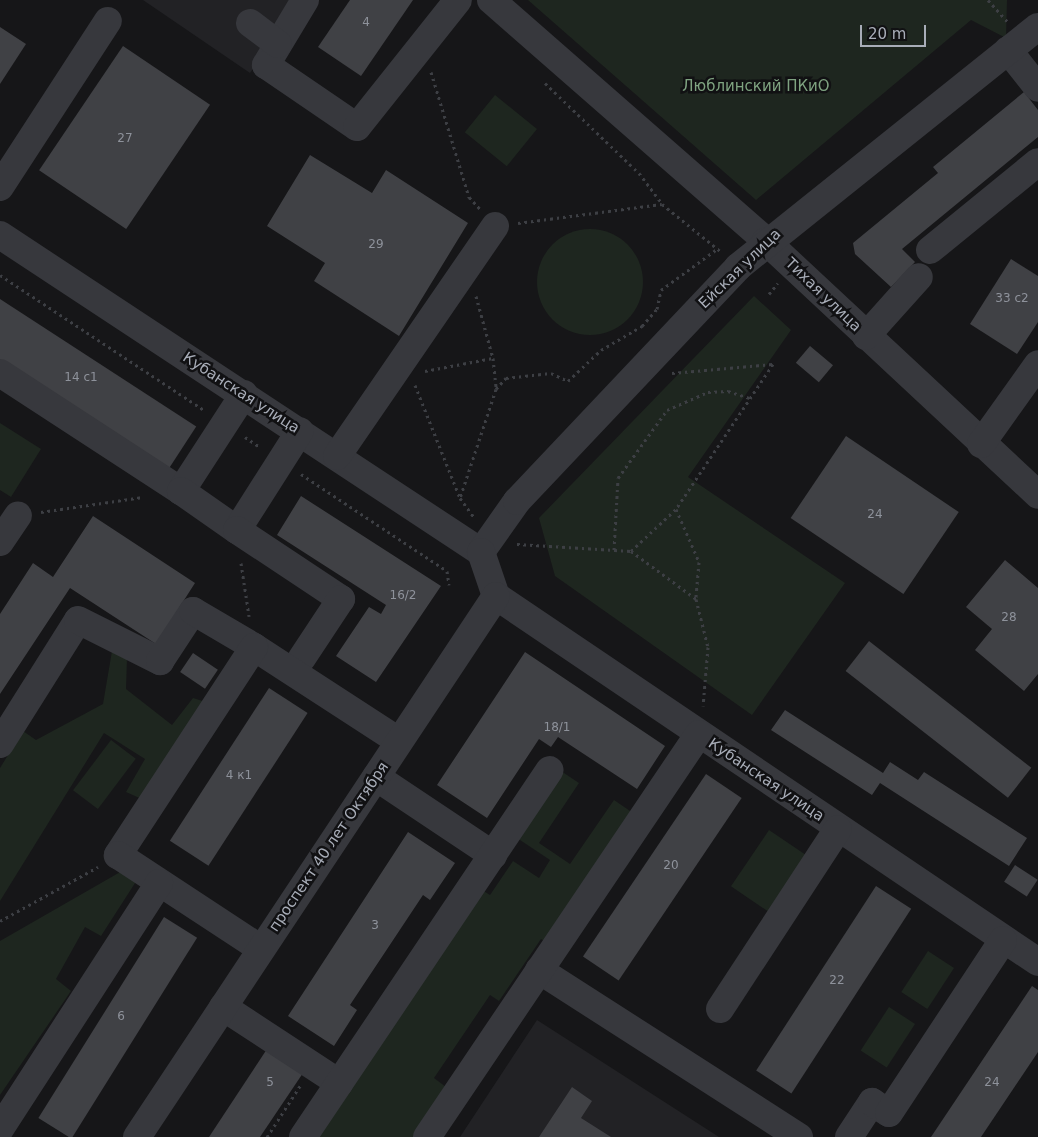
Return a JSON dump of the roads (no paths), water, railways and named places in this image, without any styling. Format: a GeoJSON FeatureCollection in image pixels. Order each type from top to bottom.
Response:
{"type":"FeatureCollection","features":[{"type":"Feature","properties":{"kind":"street"},"geometry":{"type":"LineString","coordinates":[[305,0],[266,65],[356,127],[458,0]]}},
{"type":"Feature","properties":{"kind":"street","name":"Тихая улица"},"geometry":{"type":"LineString","coordinates":[[491,0],[766,240],[981,444],[1038,495]]}},
{"type":"Feature","properties":{"kind":"street"},"geometry":{"type":"LineString","coordinates":[[0,187],[108,21]]}},
{"type":"Feature","properties":{"kind":"street"},"geometry":{"type":"LineString","coordinates":[[250,23],[278,44]]}},
{"type":"Feature","properties":{"kind":"street","name":"Ейская улица"},"geometry":{"type":"LineString","coordinates":[[482,552],[517,501],[766,240],[1038,27]]}},
{"type":"Feature","properties":{"kind":"street"},"geometry":{"type":"LineString","coordinates":[[1008,50],[1038,88]]}},
{"type":"Feature","properties":{"kind":"street"},"geometry":{"type":"LineString","coordinates":[[930,250],[1038,162]]}},
{"type":"Feature","properties":{"kind":"street"},"geometry":{"type":"LineString","coordinates":[[337,456],[402,375],[468,266],[495,226]]}},
{"type":"Feature","properties":{"kind":"street","name":"Кубанская улица"},"geometry":{"type":"LineString","coordinates":[[0,235],[482,552]]}},
{"type":"Feature","properties":{"kind":"street"},"geometry":{"type":"LineString","coordinates":[[866,336],[919,277]]}},
{"type":"Feature","properties":{"kind":"street"},"geometry":{"type":"LineString","coordinates":[[981,444],[1038,364]]}},
{"type":"Feature","properties":{"kind":"street"},"geometry":{"type":"LineString","coordinates":[[0,373],[181,491],[341,599],[302,658]]}},
{"type":"Feature","properties":{"kind":"street"},"geometry":{"type":"LineString","coordinates":[[181,491],[244,394]]}},
{"type":"Feature","properties":{"kind":"street"},"geometry":{"type":"LineString","coordinates":[[237,530],[300,431]]}},
{"type":"Feature","properties":{"kind":"street"},"geometry":{"type":"LineString","coordinates":[[0,542],[18,515]]}},
{"type":"Feature","properties":{"kind":"street"},"geometry":{"type":"LineString","coordinates":[[482,552],[496,596]]}},
{"type":"Feature","properties":{"kind":"street","name":"Кубанская улица"},"geometry":{"type":"LineString","coordinates":[[496,596],[1002,940],[1038,962]]}},
{"type":"Feature","properties":{"kind":"street","name":"проспект 40 лет Октября"},"geometry":{"type":"LineString","coordinates":[[137,1137],[496,596]]}},
{"type":"Feature","properties":{"kind":"street"},"geometry":{"type":"LineString","coordinates":[[0,744],[78,620],[160,661],[193,611],[254,647],[399,741]]}},
{"type":"Feature","properties":{"kind":"street"},"geometry":{"type":"LineString","coordinates":[[254,647],[118,855],[261,950]]}},
{"type":"Feature","properties":{"kind":"street"},"geometry":{"type":"LineString","coordinates":[[427,1137],[699,734]]}},
{"type":"Feature","properties":{"kind":"street"},"geometry":{"type":"LineString","coordinates":[[303,1137],[550,770]]}},
{"type":"Feature","properties":{"kind":"street"},"geometry":{"type":"LineString","coordinates":[[376,777],[493,855]]}},
{"type":"Feature","properties":{"kind":"street"},"geometry":{"type":"LineString","coordinates":[[720,1009],[838,829]]}},
{"type":"Feature","properties":{"kind":"street"},"geometry":{"type":"LineString","coordinates":[[0,1129],[159,883]]}},
{"type":"Feature","properties":{"kind":"street"},"geometry":{"type":"LineString","coordinates":[[849,1137],[872,1102],[888,1113],[1002,940]]}},
{"type":"Feature","properties":{"kind":"street"},"geometry":{"type":"LineString","coordinates":[[539,970],[799,1137]]}},
{"type":"Feature","properties":{"kind":"street"},"geometry":{"type":"LineString","coordinates":[[223,1006],[339,1083]]}},
{"type":"Feature","properties":{"kind":"park label","name":"Люблинский ПКиО"},"geometry":{"type":"Point","coordinates":[756,87]}}]}
